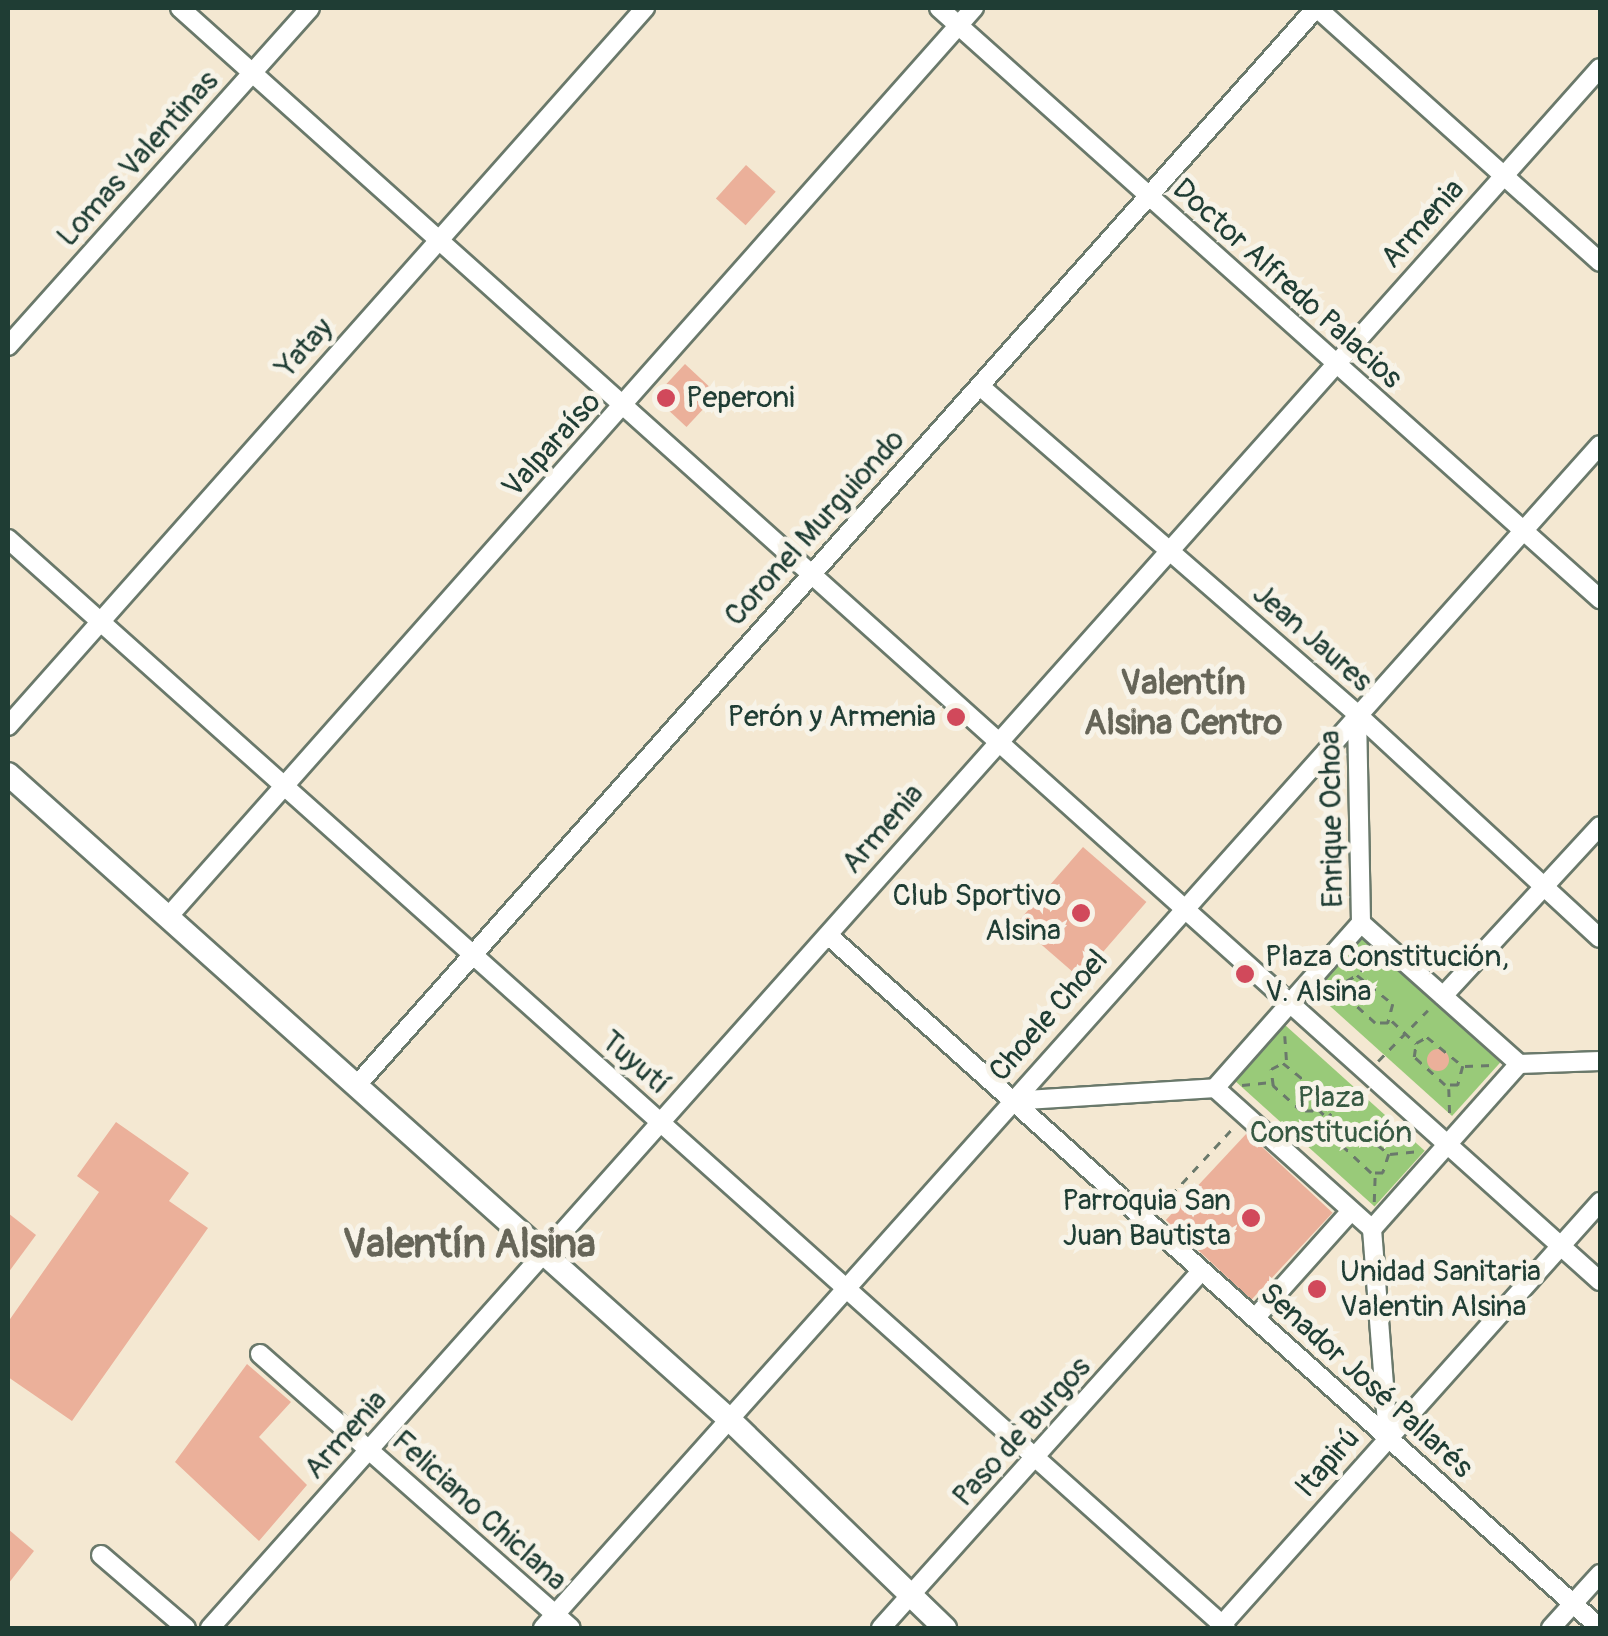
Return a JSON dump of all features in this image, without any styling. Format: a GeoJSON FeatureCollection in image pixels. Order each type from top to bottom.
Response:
{"type":"FeatureCollection","features":[{"type":"Feature","properties":{"kind":"main road"},"geometry":{"type":"LineString","coordinates":[[8,774],[730,1419],[945,1628]]}},
{"type":"Feature","properties":{"kind":"street"},"geometry":{"type":"LineString","coordinates":[[180,8],[1000,738],[1287,1005],[1368,1072],[1600,1282]]}},
{"type":"Feature","properties":{"kind":"street","name":"Lomas Valentinas"},"geometry":{"type":"LineString","coordinates":[[8,346],[310,8]]}},
{"type":"Feature","properties":{"kind":"street","name":"Yatay"},"geometry":{"type":"LineString","coordinates":[[8,726],[645,8]]}},
{"type":"Feature","properties":{"kind":"street","name":"Doctor Alfredo Palacios"},"geometry":{"type":"LineString","coordinates":[[939,8],[1600,599]]}},
{"type":"Feature","properties":{"kind":"street","name":"Valparaíso"},"geometry":{"type":"LineString","coordinates":[[168,917],[974,8]]}},
{"type":"Feature","properties":{"kind":"street"},"geometry":{"type":"LineString","coordinates":[[1317,8],[1600,262]]}},
{"type":"Feature","properties":{"kind":"street","name":"Coronel Murguiondo"},"geometry":{"type":"LineString","coordinates":[[356,1086],[810,572],[981,387],[1317,8]]}},
{"type":"Feature","properties":{"kind":"street","name":"Armenia"},"geometry":{"type":"LineString","coordinates":[[210,1628],[1333,363],[1600,68]]}},
{"type":"Feature","properties":{"kind":"street","name":"Jean Jaures"},"geometry":{"type":"LineString","coordinates":[[981,387],[1358,714],[1600,938]]}},
{"type":"Feature","properties":{"kind":"street","name":"Choele Choel"},"geometry":{"type":"LineString","coordinates":[[549,1622],[1183,906],[1600,445]]}},
{"type":"Feature","properties":{"kind":"street","name":"Tuyutí"},"geometry":{"type":"LineString","coordinates":[[8,539],[472,956],[1039,1456],[1222,1627]]}},
{"type":"Feature","properties":{"kind":"street","name":"Enrique Ochoa"},"geometry":{"type":"LineString","coordinates":[[1358,714],[1361,923]]}},
{"type":"Feature","properties":{"kind":"street"},"geometry":{"type":"LineString","coordinates":[[1444,996],[1600,826]]}},
{"type":"Feature","properties":{"kind":"street"},"geometry":{"type":"LineString","coordinates":[[1011,1100],[1215,1088],[1361,923],[1520,1064],[1600,1060]]}},
{"type":"Feature","properties":{"kind":"street","name":"Senador José Pallarés"},"geometry":{"type":"LineString","coordinates":[[828,934],[1600,1628]]}},
{"type":"Feature","properties":{"kind":"street"},"geometry":{"type":"LineString","coordinates":[[1388,1436],[1372,1229],[1520,1064]]}},
{"type":"Feature","properties":{"kind":"street"},"geometry":{"type":"LineString","coordinates":[[1215,1088],[1242,1117],[1372,1229]]}},
{"type":"Feature","properties":{"kind":"street","name":"Itapirú"},"geometry":{"type":"LineString","coordinates":[[1222,1627],[1600,1202]]}},
{"type":"Feature","properties":{"kind":"street"},"geometry":{"type":"LineString","coordinates":[[1255,1318],[1350,1212]]}},
{"type":"Feature","properties":{"kind":"street","name":"Paso de Burgos"},"geometry":{"type":"LineString","coordinates":[[881,1628],[1201,1271]]}},
{"type":"Feature","properties":{"kind":"street","name":"Feliciano Chiclana"},"geometry":{"type":"LineString","coordinates":[[260,1354],[369,1450],[549,1622],[571,1628]]}},
{"type":"Feature","properties":{"kind":"street"},"geometry":{"type":"LineString","coordinates":[[101,1556],[186,1628]]}},
{"type":"Feature","properties":{"kind":"street"},"geometry":{"type":"LineString","coordinates":[[1551,1628],[1600,1574]]}},
{"type":"Feature","properties":{"kind":"path"},"geometry":{"type":"LineString","coordinates":[[1391,1020],[1393,1004],[1366,979],[1346,982],[1344,995],[1371,1020],[1391,1020],[1416,1043],[1417,1060],[1445,1085],[1461,1082],[1463,1066]]}},
{"type":"Feature","properties":{"kind":"path"},"geometry":{"type":"LineString","coordinates":[[1290,1159],[1404,1032],[1444,996]]}},
{"type":"Feature","properties":{"kind":"path"},"geometry":{"type":"LineString","coordinates":[[1287,1005],[1288,1064],[1319,1092],[1317,1108]]}},
{"type":"Feature","properties":{"kind":"path"},"geometry":{"type":"LineString","coordinates":[[1416,1043],[1432,1038],[1463,1066],[1520,1064]]}},
{"type":"Feature","properties":{"kind":"path"},"geometry":{"type":"LineString","coordinates":[[1270,1082],[1271,1069],[1288,1064]]}},
{"type":"Feature","properties":{"kind":"path"},"geometry":{"type":"LineString","coordinates":[[1215,1088],[1270,1082]]}},
{"type":"Feature","properties":{"kind":"path"},"geometry":{"type":"LineString","coordinates":[[1270,1082],[1300,1111],[1317,1108]]}},
{"type":"Feature","properties":{"kind":"path"},"geometry":{"type":"LineString","coordinates":[[1317,1108],[1342,1131],[1343,1148],[1371,1173],[1387,1170],[1389,1154],[1362,1128],[1342,1131]]}},
{"type":"Feature","properties":{"kind":"path"},"geometry":{"type":"LineString","coordinates":[[1146,1223],[1242,1117]]}},
{"type":"Feature","properties":{"kind":"green space","name":"Plaza Constitución"},"geometry":{"type":"Polygon","coordinates":[[[1362,938],[1500,1062],[1452,1116],[1314,992],[1362,938]]]}},
{"type":"Feature","properties":{"kind":"green space","name":"Plaza Constitución"},"geometry":{"type":"Polygon","coordinates":[[[1285,1025],[1425,1151],[1375,1207],[1235,1081],[1285,1025]]]}},
{"type":"Feature","properties":{"kind":"building"},"geometry":{"type":"Polygon","coordinates":[[[746,165],[776,192],[746,225],[716,198],[746,165]]]}},
{"type":"Feature","properties":{"kind":"building"},"geometry":{"type":"Polygon","coordinates":[[[685,364],[717,394],[686,427],[654,397],[685,364]]]}},
{"type":"Feature","properties":{"kind":"building","name":"Club Sportivo Alsina"},"geometry":{"type":"Polygon","coordinates":[[[1083,847],[1146,902],[1080,978],[1017,923],[1083,847]]]}},
{"type":"Feature","properties":{"kind":"building"},"geometry":{"type":"Polygon","coordinates":[[[1434,1049],[1442,1049],[1449,1060],[1442,1071],[1434,1071],[1427,1064],[1427,1056],[1434,1049]]]}},
{"type":"Feature","properties":{"kind":"building"},"geometry":{"type":"Polygon","coordinates":[[[116,1122],[189,1173],[169,1201],[208,1228],[72,1421],[8,1377],[8,1322],[99,1192],[77,1176],[116,1122]]]}},
{"type":"Feature","properties":{"kind":"building","name":"Parroquia San Juan Bautista"},"geometry":{"type":"Polygon","coordinates":[[[1247,1133],[1333,1213],[1251,1300],[1166,1220],[1247,1133]]]}},
{"type":"Feature","properties":{"kind":"building"},"geometry":{"type":"Polygon","coordinates":[[[8,1213],[36,1235],[8,1273],[8,1213]]]}},
{"type":"Feature","properties":{"kind":"building"},"geometry":{"type":"Polygon","coordinates":[[[247,1364],[291,1402],[259,1437],[307,1485],[259,1541],[175,1462],[247,1364]]]}},
{"type":"Feature","properties":{"kind":"building"},"geometry":{"type":"Polygon","coordinates":[[[8,1529],[34,1551],[8,1584],[8,1529]]]}},
{"type":"Feature","properties":{"kind":"place","name":"Peperoni"},"geometry":{"type":"Point","coordinates":[666,398]}},
{"type":"Feature","properties":{"kind":"place","name":"Perón y Armenia"},"geometry":{"type":"Point","coordinates":[956,717]}},
{"type":"Feature","properties":{"kind":"place","name":"Club Sportivo Alsina"},"geometry":{"type":"Point","coordinates":[1081,913]}},
{"type":"Feature","properties":{"kind":"place","name":"Plaza Constitución, V. Alsina"},"geometry":{"type":"Point","coordinates":[1245,974]}},
{"type":"Feature","properties":{"kind":"place","name":"Parroquia San Juan Bautista"},"geometry":{"type":"Point","coordinates":[1251,1218]}},
{"type":"Feature","properties":{"kind":"place","name":"Unidad Sanitaria Valentin Alsina"},"geometry":{"type":"Point","coordinates":[1317,1289]}},
{"type":"Feature","properties":{"kind":"district","name":"Valentín Alsina Centro"},"geometry":{"type":"Point","coordinates":[1183,703]}},
{"type":"Feature","properties":{"kind":"district","name":"Valentín Alsina"},"geometry":{"type":"Point","coordinates":[469,1245]}}]}
